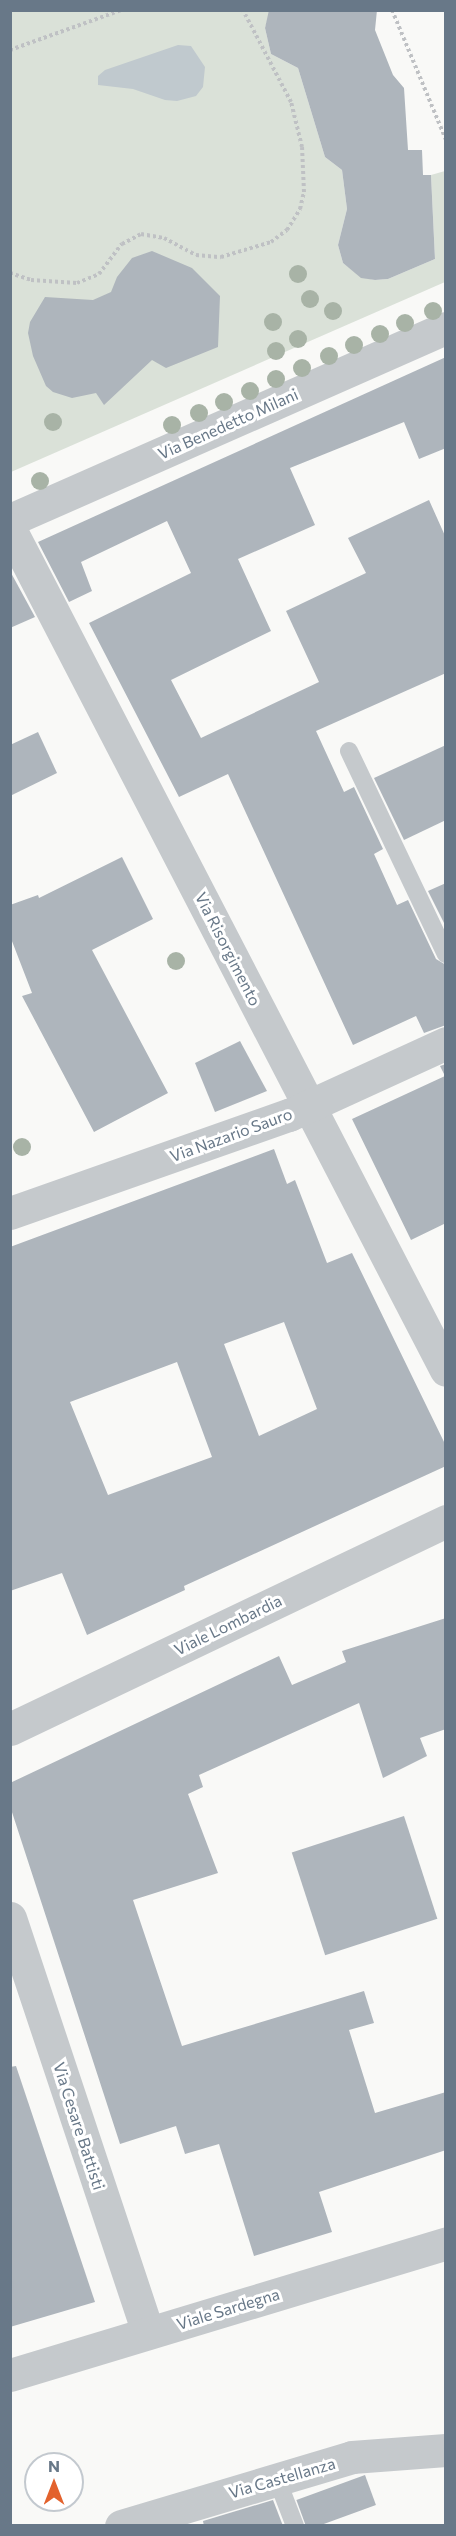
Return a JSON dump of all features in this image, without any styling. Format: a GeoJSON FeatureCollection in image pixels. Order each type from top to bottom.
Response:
{"type":"FeatureCollection","features":[{"type":"Feature","properties":{"kind":"street","name":"Via Benedetto Milani"},"geometry":{"type":"LineString","coordinates":[[10,519],[446,328]]}},
{"type":"Feature","properties":{"kind":"street","name":"Via Risorgimento"},"geometry":{"type":"LineString","coordinates":[[10,529],[446,1370]]}},
{"type":"Feature","properties":{"kind":"street","name":"Via Nazario Sauro"},"geometry":{"type":"LineString","coordinates":[[10,1213],[309,1106],[446,1044]]}},
{"type":"Feature","properties":{"kind":"street","name":"Viale Lombardia"},"geometry":{"type":"LineString","coordinates":[[10,1729],[446,1521]]}},
{"type":"Feature","properties":{"kind":"street","name":"Via Cesare Battisti"},"geometry":{"type":"LineString","coordinates":[[10,1918],[148,2333]]}},
{"type":"Feature","properties":{"kind":"street","name":"Viale Sardegna"},"geometry":{"type":"LineString","coordinates":[[10,2375],[446,2243]]}},
{"type":"Feature","properties":{"kind":"street","name":"Via Castellanza"},"geometry":{"type":"LineString","coordinates":[[122,2526],[352,2457],[446,2450]]}},
{"type":"Feature","properties":{"kind":"lane"},"geometry":{"type":"LineString","coordinates":[[349,751],[446,954]]}},
{"type":"Feature","properties":{"kind":"lane"},"geometry":{"type":"LineString","coordinates":[[277,2479],[295,2526]]}},
{"type":"Feature","properties":{"kind":"path"},"geometry":{"type":"LineString","coordinates":[[10,50],[121,10]]}},
{"type":"Feature","properties":{"kind":"path"},"geometry":{"type":"LineString","coordinates":[[10,273],[31,280],[77,283],[99,274],[122,243],[141,234],[164,238],[196,255],[221,257],[271,242],[287,230],[300,209],[304,192],[302,147],[291,102],[243,10]]}},
{"type":"Feature","properties":{"kind":"path"},"geometry":{"type":"LineString","coordinates":[[392,10],[446,140]]}},
{"type":"Feature","properties":{"kind":"shaded area"},"geometry":{"type":"Polygon","coordinates":[[[11,11],[270,11],[265,28],[271,54],[298,68],[325,157],[342,170],[347,209],[338,245],[343,263],[361,277],[375,280],[388,279],[435,259],[431,175],[445,171],[445,282],[11,472],[11,11]]]}},
{"type":"Feature","properties":{"kind":"shaded area"},"geometry":{"type":"Polygon","coordinates":[[[178,45],[191,46],[205,67],[203,87],[196,96],[177,101],[165,100],[133,89],[98,85],[98,76],[105,70],[178,45]]]}},
{"type":"Feature","properties":{"kind":"building"},"geometry":{"type":"Polygon","coordinates":[[[269,10],[377,10],[375,30],[393,75],[404,88],[408,150],[422,150],[423,175],[431,175],[435,259],[388,279],[375,280],[361,278],[343,263],[338,245],[347,209],[342,170],[325,157],[298,68],[271,54],[265,28],[269,10]]]}},
{"type":"Feature","properties":{"kind":"building"},"geometry":{"type":"Polygon","coordinates":[[[152,251],[192,268],[220,296],[218,347],[166,368],[152,360],[104,405],[96,393],[72,398],[53,392],[46,386],[33,356],[28,333],[30,322],[45,297],[93,300],[111,292],[117,277],[132,258],[152,251]]]}},
{"type":"Feature","properties":{"kind":"building"},"geometry":{"type":"Polygon","coordinates":[[[446,357],[446,448],[419,459],[404,422],[290,468],[315,525],[238,559],[271,631],[171,680],[201,738],[319,682],[286,611],[366,573],[348,538],[429,500],[446,538],[446,673],[316,731],[344,792],[354,787],[383,849],[374,854],[397,905],[408,900],[436,959],[446,965],[446,1025],[424,1033],[416,1016],[353,1045],[228,774],[179,797],[89,623],[191,573],[167,521],[81,562],[92,591],[69,602],[38,542],[446,357]]]}},
{"type":"Feature","properties":{"kind":"building"},"geometry":{"type":"Polygon","coordinates":[[[10,571],[35,617],[10,628],[10,571]]]}},
{"type":"Feature","properties":{"kind":"building"},"geometry":{"type":"Polygon","coordinates":[[[38,732],[57,773],[10,796],[10,745],[38,732]]]}},
{"type":"Feature","properties":{"kind":"building"},"geometry":{"type":"Polygon","coordinates":[[[446,745],[446,820],[404,840],[374,778],[446,745]]]}},
{"type":"Feature","properties":{"kind":"building"},"geometry":{"type":"Polygon","coordinates":[[[122,857],[153,919],[92,950],[168,1093],[94,1132],[22,996],[32,993],[10,936],[10,905],[38,895],[39,898],[122,857]]]}},
{"type":"Feature","properties":{"kind":"building"},"geometry":{"type":"Polygon","coordinates":[[[446,883],[446,927],[428,891],[446,883]]]}},
{"type":"Feature","properties":{"kind":"building"},"geometry":{"type":"Polygon","coordinates":[[[240,1041],[267,1091],[215,1112],[195,1063],[240,1041]]]}},
{"type":"Feature","properties":{"kind":"building"},"geometry":{"type":"Polygon","coordinates":[[[446,1064],[446,1223],[411,1240],[352,1119],[445,1076],[440,1066],[446,1064]]]}},
{"type":"Feature","properties":{"kind":"building"},"geometry":{"type":"Polygon","coordinates":[[[274,1149],[287,1184],[295,1180],[327,1263],[352,1253],[446,1446],[446,1466],[184,1586],[185,1590],[87,1635],[62,1573],[10,1591],[10,1247],[274,1149]],[[284,1322],[224,1344],[259,1436],[317,1409],[284,1322]],[[177,1362],[70,1402],[108,1495],[212,1457],[177,1362]]]}},
{"type":"Feature","properties":{"kind":"building"},"geometry":{"type":"Polygon","coordinates":[[[446,1618],[446,1729],[420,1738],[427,1756],[383,1778],[359,1703],[199,1775],[203,1787],[188,1794],[218,1873],[133,1900],[182,2046],[364,1991],[374,2023],[349,2030],[375,2113],[446,2092],[446,2150],[319,2192],[332,2232],[254,2256],[219,2144],[185,2154],[176,2126],[120,2144],[10,1806],[10,1783],[279,1656],[292,1685],[346,1662],[342,1651],[446,1618]]]}},
{"type":"Feature","properties":{"kind":"building"},"geometry":{"type":"Polygon","coordinates":[[[404,1816],[437,1919],[325,1955],[292,1852],[404,1816]]]}},
{"type":"Feature","properties":{"kind":"building"},"geometry":{"type":"Polygon","coordinates":[[[16,2066],[95,2302],[10,2327],[10,2067],[16,2066]]]}},
{"type":"Feature","properties":{"kind":"building"},"geometry":{"type":"Polygon","coordinates":[[[365,2475],[376,2505],[318,2526],[306,2526],[296,2500],[365,2475]]]}},
{"type":"Feature","properties":{"kind":"building"},"geometry":{"type":"Polygon","coordinates":[[[273,2500],[283,2526],[204,2526],[203,2521],[273,2500]]]}}]}
